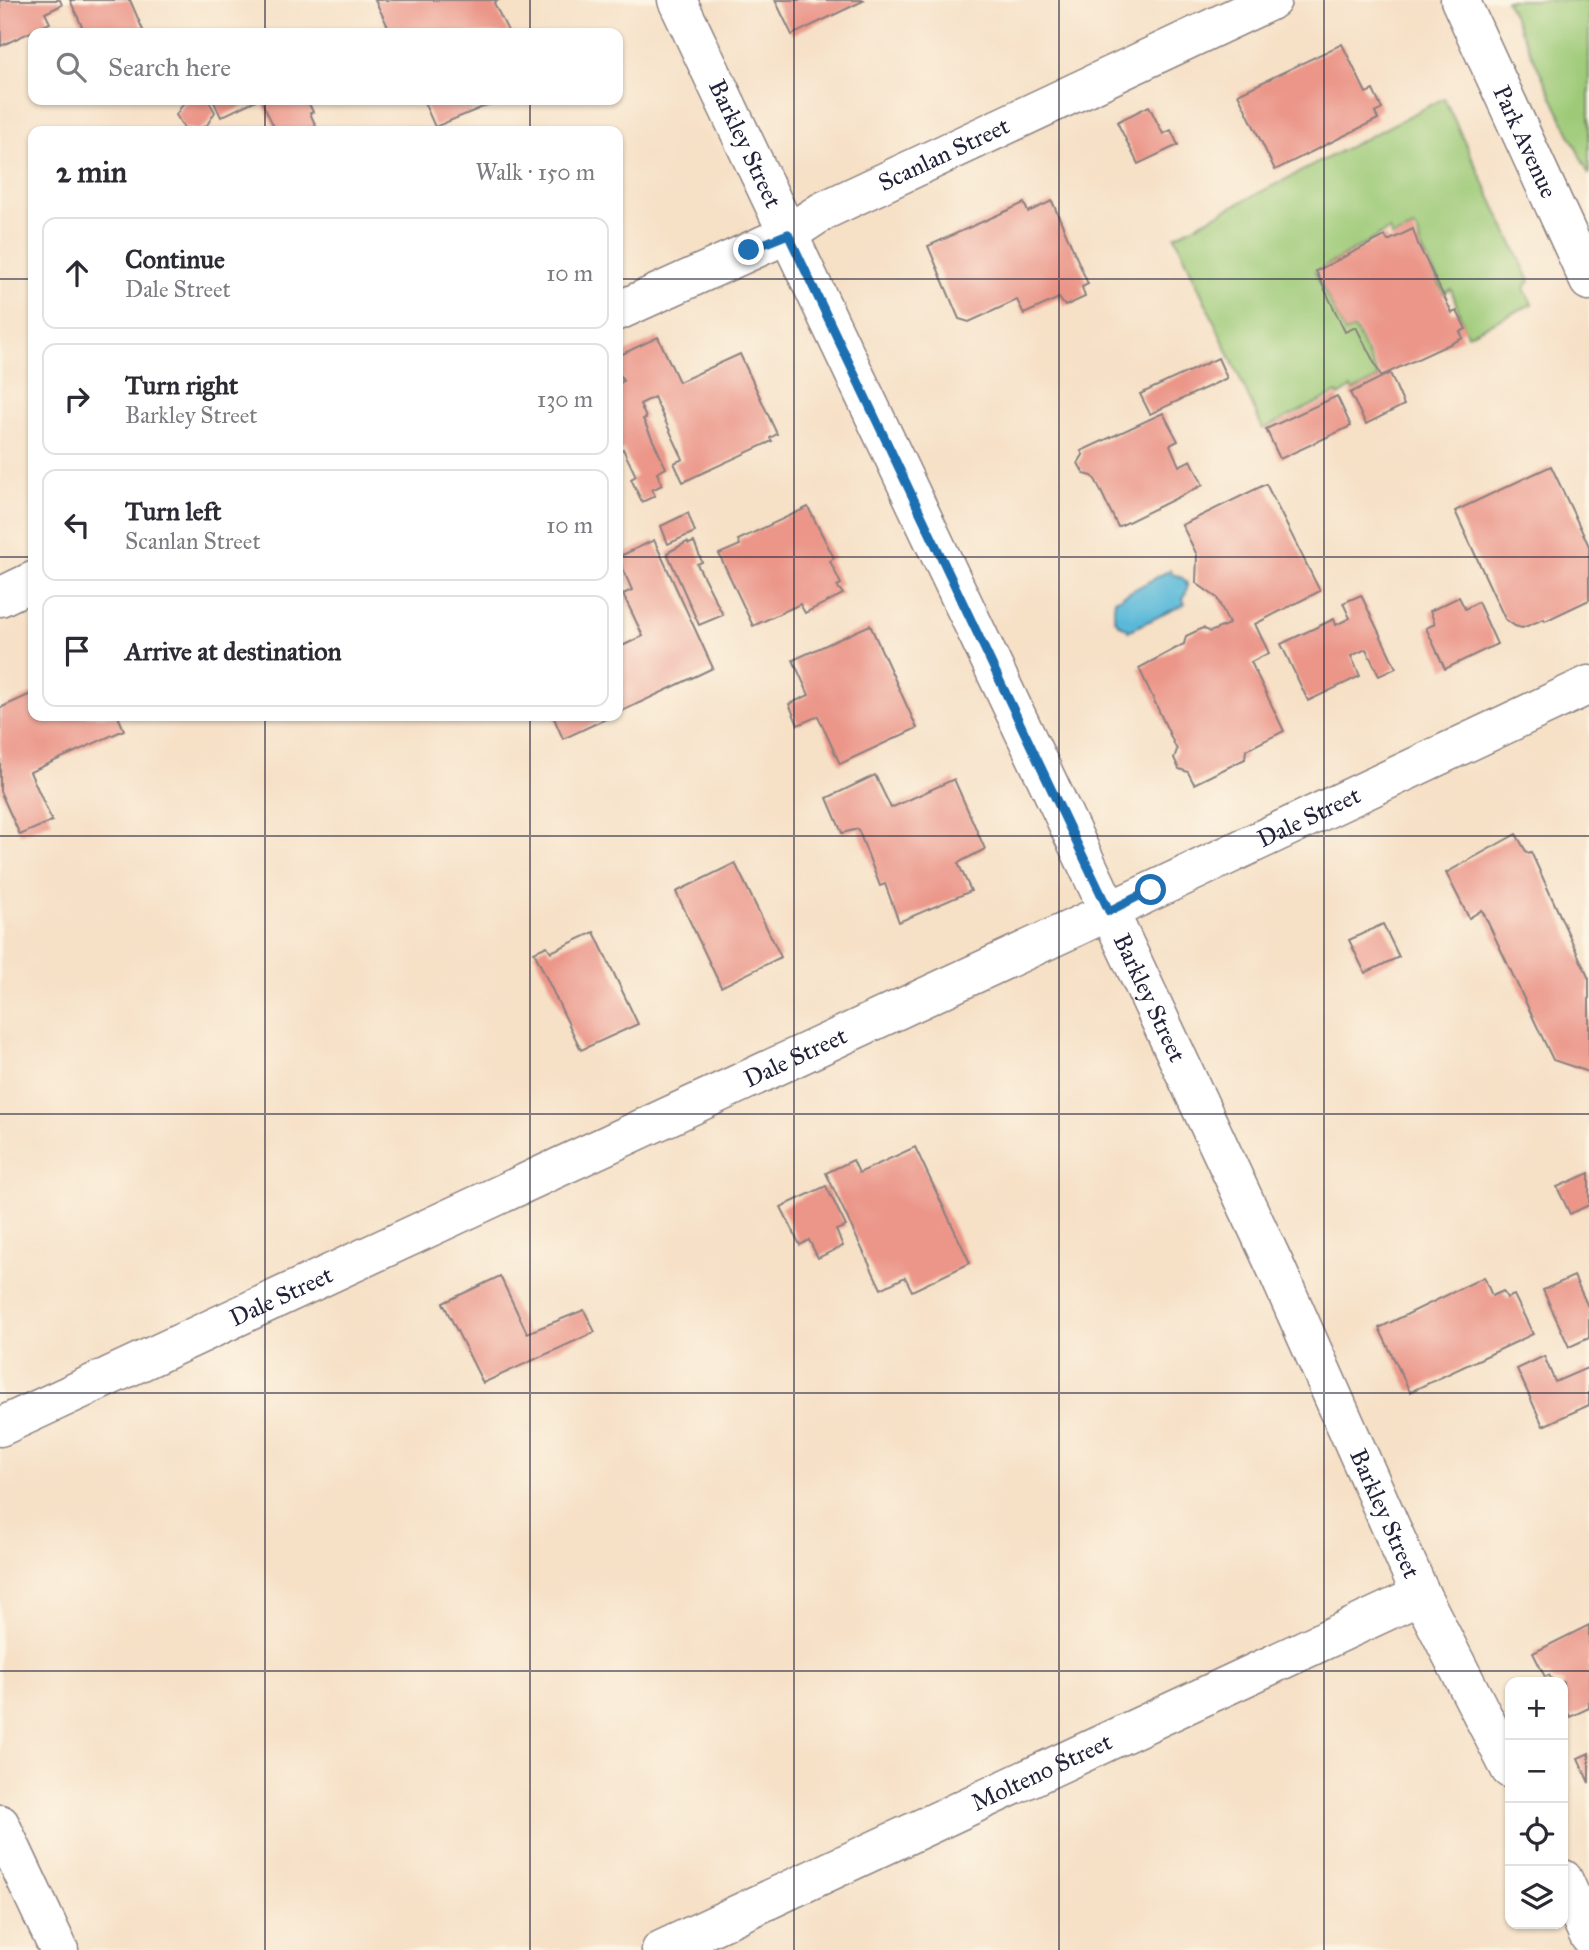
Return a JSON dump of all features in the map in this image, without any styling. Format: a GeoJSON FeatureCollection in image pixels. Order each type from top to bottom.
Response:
{"type":"FeatureCollection","features":[{"type":"Feature","properties":{"kind":"street","name":"Barkley Street"},"geometry":{"type":"LineString","coordinates":[[677,0],[1276,1268],[1421,1595],[1505,1759]]}},
{"type":"Feature","properties":{"kind":"street","name":"Scanlan Street"},"geometry":{"type":"LineString","coordinates":[[623,309],[788,234],[823,211],[1272,0]]}},
{"type":"Feature","properties":{"kind":"street","name":"Park Avenue"},"geometry":{"type":"LineString","coordinates":[[1460,0],[1589,281]]}},
{"type":"Feature","properties":{"kind":"street"},"geometry":{"type":"LineString","coordinates":[[0,597],[28,583]]}},
{"type":"Feature","properties":{"kind":"street","name":"Dale Street"},"geometry":{"type":"LineString","coordinates":[[0,1427],[1589,685]]}},
{"type":"Feature","properties":{"kind":"street","name":"Molteno Street"},"geometry":{"type":"LineString","coordinates":[[661,1950],[1421,1595]]}},
{"type":"Feature","properties":{"kind":"street"},"geometry":{"type":"LineString","coordinates":[[0,1824],[59,1950]]}},
{"type":"Feature","properties":{"kind":"street"},"geometry":{"type":"LineString","coordinates":[[1568,1890],[1589,1936]]}},
{"type":"Feature","properties":{"kind":"green space"},"geometry":{"type":"Polygon","coordinates":[[[1506,0],[1589,0],[1589,175],[1506,0]]]}},
{"type":"Feature","properties":{"kind":"green space"},"geometry":{"type":"Polygon","coordinates":[[[1444,98],[1530,281],[1524,288],[1532,304],[1467,335],[1451,289],[1444,293],[1420,245],[1418,233],[1414,228],[1392,237],[1389,230],[1315,272],[1345,333],[1355,329],[1379,378],[1353,391],[1351,388],[1339,396],[1337,393],[1263,429],[1175,236],[1444,98]]]}},
{"type":"Feature","properties":{"kind":"water"},"geometry":{"type":"Polygon","coordinates":[[[1170,570],[1172,574],[1185,580],[1185,604],[1128,631],[1116,621],[1115,600],[1170,570]]]}},
{"type":"Feature","properties":{"kind":"building"},"geometry":{"type":"Polygon","coordinates":[[[0,0],[60,0],[62,5],[45,13],[50,23],[39,28],[28,28],[28,33],[1,46],[0,0]]]}},
{"type":"Feature","properties":{"kind":"building"},"geometry":{"type":"Polygon","coordinates":[[[70,0],[130,0],[142,28],[83,28],[70,0]]]}},
{"type":"Feature","properties":{"kind":"building"},"geometry":{"type":"Polygon","coordinates":[[[375,0],[499,0],[494,3],[506,28],[389,28],[375,0]]]}},
{"type":"Feature","properties":{"kind":"building"},"geometry":{"type":"Polygon","coordinates":[[[775,0],[865,0],[792,35],[775,0]]]}},
{"type":"Feature","properties":{"kind":"building"},"geometry":{"type":"Polygon","coordinates":[[[1342,44],[1366,93],[1373,90],[1382,109],[1375,113],[1378,119],[1275,170],[1238,94],[1342,44]]]}},
{"type":"Feature","properties":{"kind":"building"},"geometry":{"type":"Polygon","coordinates":[[[182,105],[211,105],[215,112],[205,126],[183,126],[176,115],[182,105]]]}},
{"type":"Feature","properties":{"kind":"building"},"geometry":{"type":"Polygon","coordinates":[[[215,105],[246,105],[221,117],[215,105]]]}},
{"type":"Feature","properties":{"kind":"building"},"geometry":{"type":"Polygon","coordinates":[[[263,105],[310,105],[316,126],[274,126],[263,105]]]}},
{"type":"Feature","properties":{"kind":"building"},"geometry":{"type":"Polygon","coordinates":[[[425,105],[488,105],[437,126],[435,126],[425,105]]]}},
{"type":"Feature","properties":{"kind":"building"},"geometry":{"type":"Polygon","coordinates":[[[1149,106],[1163,134],[1171,130],[1178,145],[1138,164],[1117,122],[1149,106]]]}},
{"type":"Feature","properties":{"kind":"building"},"geometry":{"type":"Polygon","coordinates":[[[1052,201],[1088,284],[1082,287],[1085,297],[1065,306],[1059,298],[1024,314],[1017,300],[969,322],[959,319],[928,246],[1024,203],[1028,212],[1052,201]]]}},
{"type":"Feature","properties":{"kind":"building"},"geometry":{"type":"Polygon","coordinates":[[[1413,229],[1452,313],[1457,311],[1466,329],[1460,332],[1463,338],[1381,376],[1356,327],[1345,332],[1316,271],[1385,236],[1388,241],[1413,229]]]}},
{"type":"Feature","properties":{"kind":"building"},"geometry":{"type":"Polygon","coordinates":[[[658,337],[679,382],[740,354],[777,434],[770,438],[772,441],[683,482],[674,463],[683,459],[654,397],[640,404],[646,418],[643,419],[666,468],[657,473],[662,485],[652,490],[655,496],[642,502],[631,479],[636,476],[623,449],[623,354],[658,337]]]}},
{"type":"Feature","properties":{"kind":"building"},"geometry":{"type":"Polygon","coordinates":[[[1218,358],[1227,378],[1150,414],[1140,394],[1218,358]]]}},
{"type":"Feature","properties":{"kind":"building"},"geometry":{"type":"Polygon","coordinates":[[[1390,373],[1404,405],[1366,424],[1350,393],[1390,373]]]}},
{"type":"Feature","properties":{"kind":"building"},"geometry":{"type":"Polygon","coordinates":[[[1337,396],[1351,426],[1280,459],[1266,429],[1337,396]]]}},
{"type":"Feature","properties":{"kind":"building"},"geometry":{"type":"Polygon","coordinates":[[[1163,413],[1178,441],[1170,445],[1179,466],[1191,460],[1203,485],[1118,527],[1096,481],[1092,476],[1084,474],[1078,463],[1083,455],[1081,451],[1163,413]]]}},
{"type":"Feature","properties":{"kind":"building"},"geometry":{"type":"Polygon","coordinates":[[[1551,466],[1589,546],[1589,600],[1545,621],[1544,619],[1522,628],[1505,619],[1455,511],[1551,466]]]}},
{"type":"Feature","properties":{"kind":"building"},"geometry":{"type":"Polygon","coordinates":[[[1266,484],[1320,591],[1255,624],[1269,653],[1251,662],[1284,731],[1246,750],[1245,759],[1194,784],[1188,772],[1179,769],[1174,758],[1177,750],[1139,668],[1184,644],[1186,636],[1203,628],[1210,632],[1229,624],[1217,598],[1196,583],[1197,555],[1182,525],[1266,484]]]}},
{"type":"Feature","properties":{"kind":"building"},"geometry":{"type":"Polygon","coordinates":[[[808,507],[834,558],[830,561],[841,584],[837,586],[843,594],[805,613],[800,604],[753,626],[719,554],[740,545],[738,540],[808,507]]]}},
{"type":"Feature","properties":{"kind":"building"},"geometry":{"type":"Polygon","coordinates":[[[688,513],[695,532],[668,544],[661,526],[688,513]]]}},
{"type":"Feature","properties":{"kind":"building"},"geometry":{"type":"Polygon","coordinates":[[[654,540],[713,668],[623,711],[623,646],[643,636],[623,594],[632,590],[623,569],[623,555],[654,540]]]}},
{"type":"Feature","properties":{"kind":"building"},"geometry":{"type":"Polygon","coordinates":[[[687,542],[694,542],[702,562],[697,564],[723,615],[699,625],[667,553],[687,542]]]}},
{"type":"Feature","properties":{"kind":"building"},"geometry":{"type":"Polygon","coordinates":[[[1361,595],[1396,668],[1379,676],[1366,649],[1351,656],[1360,676],[1308,701],[1281,644],[1334,619],[1336,625],[1350,618],[1343,603],[1361,595]]]}},
{"type":"Feature","properties":{"kind":"building"},"geometry":{"type":"Polygon","coordinates":[[[1459,597],[1465,609],[1478,602],[1497,644],[1445,669],[1426,628],[1435,624],[1430,611],[1459,597]]]}},
{"type":"Feature","properties":{"kind":"building"},"geometry":{"type":"Polygon","coordinates":[[[870,625],[917,728],[840,764],[818,716],[798,725],[789,704],[809,695],[793,660],[870,625]]]}},
{"type":"Feature","properties":{"kind":"building"},"geometry":{"type":"Polygon","coordinates":[[[28,695],[28,721],[120,721],[124,730],[30,772],[52,821],[20,835],[0,791],[0,708],[28,695]]]}},
{"type":"Feature","properties":{"kind":"building"},"geometry":{"type":"Polygon","coordinates":[[[555,721],[601,721],[563,739],[555,721]]]}},
{"type":"Feature","properties":{"kind":"building"},"geometry":{"type":"Polygon","coordinates":[[[875,775],[891,808],[954,779],[985,849],[958,863],[971,891],[899,922],[885,884],[880,886],[858,829],[842,833],[827,798],[875,775]]]}},
{"type":"Feature","properties":{"kind":"building"},"geometry":{"type":"Polygon","coordinates":[[[1516,834],[1527,853],[1531,852],[1589,979],[1589,1072],[1553,1060],[1482,910],[1469,918],[1446,873],[1516,834]]]}},
{"type":"Feature","properties":{"kind":"building"},"geometry":{"type":"Polygon","coordinates":[[[735,863],[781,957],[721,987],[676,892],[735,863]]]}},
{"type":"Feature","properties":{"kind":"building"},"geometry":{"type":"Polygon","coordinates":[[[1383,924],[1399,957],[1365,973],[1349,940],[1383,924]]]}},
{"type":"Feature","properties":{"kind":"building"},"geometry":{"type":"Polygon","coordinates":[[[594,932],[638,1024],[581,1050],[534,952],[547,946],[551,952],[594,932]]]}},
{"type":"Feature","properties":{"kind":"building"},"geometry":{"type":"Polygon","coordinates":[[[915,1147],[970,1263],[912,1291],[905,1277],[881,1289],[826,1173],[853,1160],[859,1173],[915,1147]]]}},
{"type":"Feature","properties":{"kind":"building"},"geometry":{"type":"Polygon","coordinates":[[[1589,1173],[1589,1205],[1570,1214],[1557,1187],[1589,1173]]]}},
{"type":"Feature","properties":{"kind":"building"},"geometry":{"type":"Polygon","coordinates":[[[826,1186],[846,1226],[836,1230],[843,1246],[818,1258],[809,1240],[800,1245],[781,1207],[826,1186]]]}},
{"type":"Feature","properties":{"kind":"building"},"geometry":{"type":"Polygon","coordinates":[[[500,1276],[527,1333],[584,1310],[595,1332],[483,1383],[443,1303],[500,1276]]]}},
{"type":"Feature","properties":{"kind":"building"},"geometry":{"type":"Polygon","coordinates":[[[1574,1276],[1589,1309],[1589,1338],[1569,1347],[1543,1290],[1574,1276]]]}},
{"type":"Feature","properties":{"kind":"building"},"geometry":{"type":"Polygon","coordinates":[[[1484,1277],[1492,1296],[1503,1291],[1507,1298],[1514,1295],[1533,1334],[1410,1392],[1379,1328],[1484,1277]]]}},
{"type":"Feature","properties":{"kind":"building"},"geometry":{"type":"Polygon","coordinates":[[[1544,1356],[1555,1382],[1587,1368],[1589,1405],[1543,1426],[1517,1369],[1544,1356]]]}},
{"type":"Feature","properties":{"kind":"building"},"geometry":{"type":"Polygon","coordinates":[[[1589,1625],[1589,1708],[1570,1717],[1568,1677],[1545,1677],[1533,1653],[1589,1625]]]}},
{"type":"Feature","properties":{"kind":"building"},"geometry":{"type":"Polygon","coordinates":[[[1589,1753],[1589,1783],[1578,1758],[1589,1753]]]}},
{"type":"Feature","properties":{"kind":"route"},"geometry":{"type":"LineString","coordinates":[[749,250],[788,234],[1109,911],[1151,890]]}}]}
